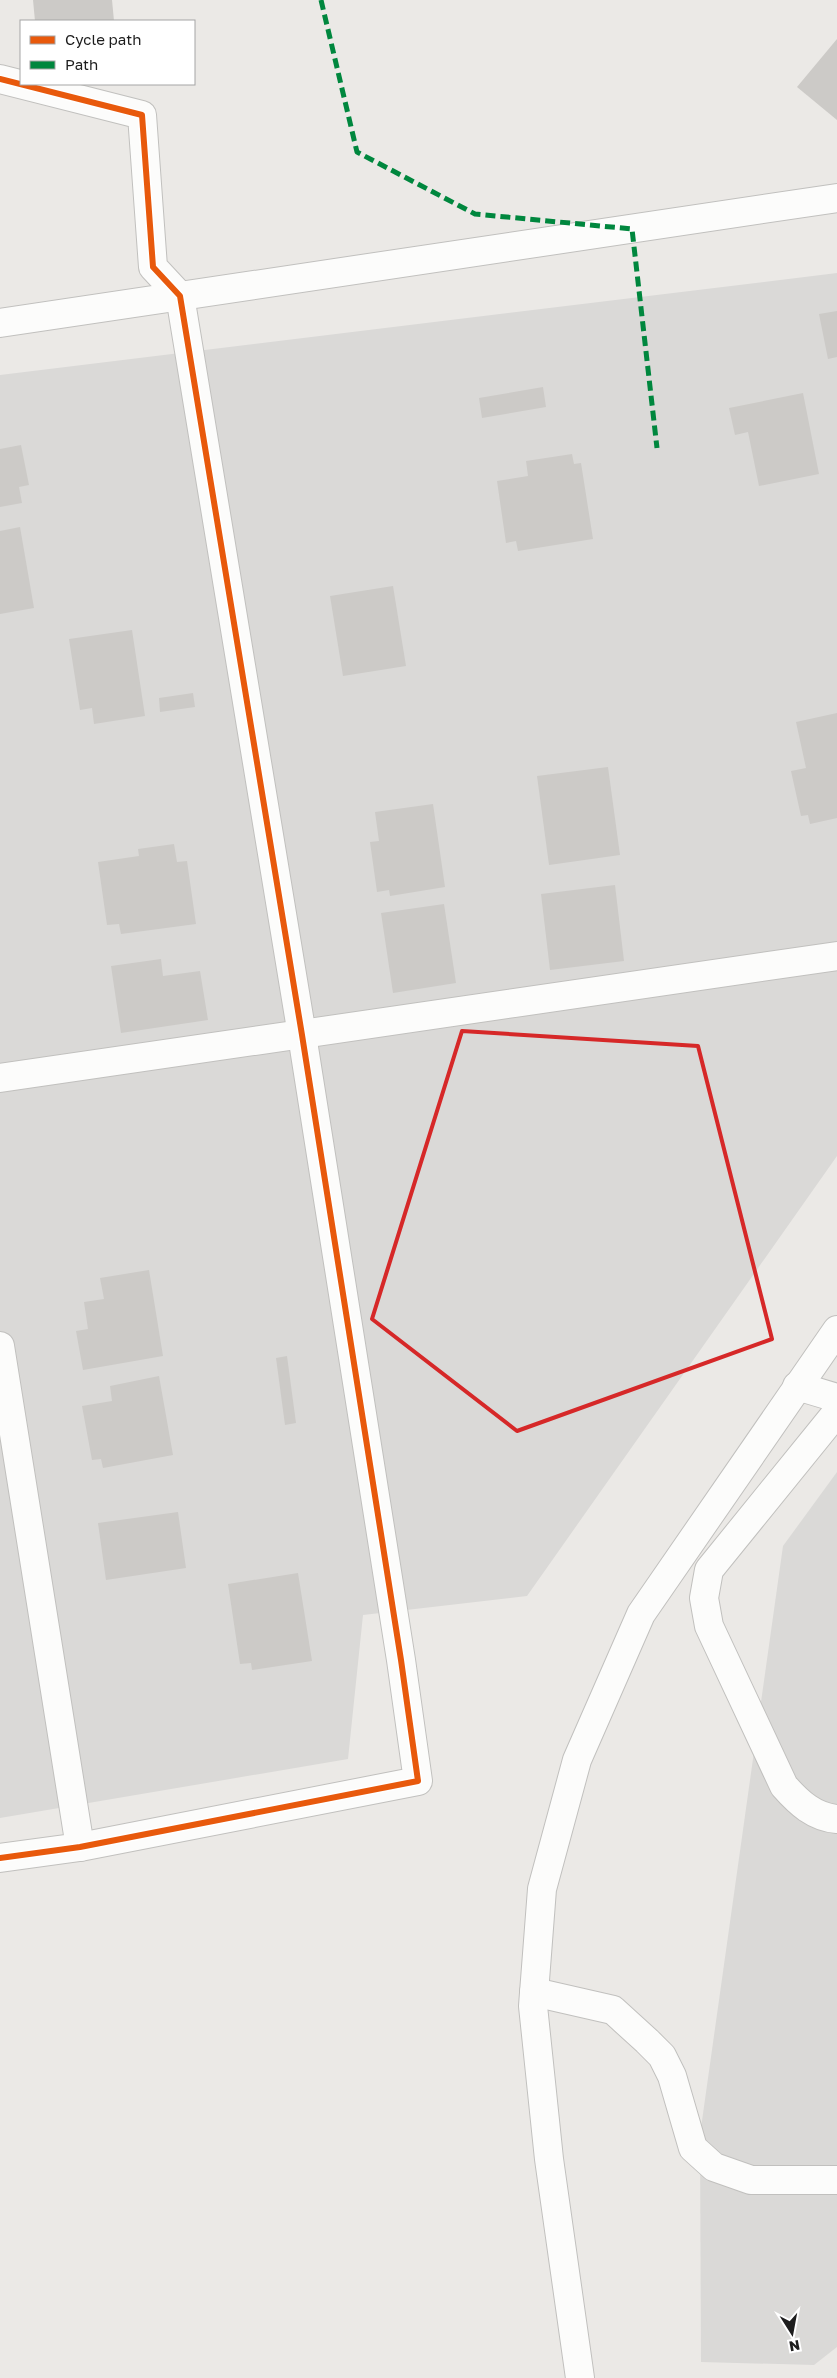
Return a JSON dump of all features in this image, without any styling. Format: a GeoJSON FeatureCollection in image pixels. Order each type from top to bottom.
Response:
{"type":"FeatureCollection","features":[{"type":"Feature","properties":{"kind":"street"},"geometry":{"type":"LineString","coordinates":[[0,79],[20,84]]}},
{"type":"Feature","properties":{"kind":"street"},"geometry":{"type":"LineString","coordinates":[[0,1858],[80,1847],[418,1781],[402,1660],[302,1035],[180,296],[153,267],[142,115],[24,85]]}},
{"type":"Feature","properties":{"kind":"street"},"geometry":{"type":"LineString","coordinates":[[0,323],[837,198]]}},
{"type":"Feature","properties":{"kind":"street"},"geometry":{"type":"LineString","coordinates":[[0,1078],[837,956]]}},
{"type":"Feature","properties":{"kind":"street"},"geometry":{"type":"LineString","coordinates":[[580,2378],[548,2159],[533,2006],[542,1889],[577,1760],[641,1614],[837,1330]]}},
{"type":"Feature","properties":{"kind":"street"},"geometry":{"type":"LineString","coordinates":[[0,1346],[80,1847]]}},
{"type":"Feature","properties":{"kind":"street"},"geometry":{"type":"LineString","coordinates":[[797,1386],[837,1398]]}},
{"type":"Feature","properties":{"kind":"street"},"geometry":{"type":"LineString","coordinates":[[837,1412],[709,1570],[704,1598],[709,1626],[784,1786],[802,1807],[829,1818],[837,1819]]}},
{"type":"Feature","properties":{"kind":"street"},"geometry":{"type":"LineString","coordinates":[[534,1992],[613,2010],[647,2040],[662,2056],[672,2076],[693,2148],[714,2167],[751,2180],[837,2180]]}},
{"type":"Feature","properties":{"kind":"highlighted area"},"geometry":{"type":"Polygon","coordinates":[[[462,1031],[698,1046],[772,1339],[517,1431],[372,1319],[462,1031]]]}},
{"type":"Feature","properties":{"kind":"shaded area"},"geometry":{"type":"Polygon","coordinates":[[[837,273],[837,1156],[527,1596],[363,1615],[348,1759],[0,1818],[0,375],[837,273]]]}},
{"type":"Feature","properties":{"kind":"shaded area"},"geometry":{"type":"Polygon","coordinates":[[[837,1472],[837,2347],[814,2365],[701,2362],[700,2135],[783,1546],[837,1472]]]}},
{"type":"Feature","properties":{"kind":"building"},"geometry":{"type":"Polygon","coordinates":[[[33,0],[112,0],[114,20],[35,20],[33,0]]]}},
{"type":"Feature","properties":{"kind":"building"},"geometry":{"type":"Polygon","coordinates":[[[837,39],[837,120],[797,87],[837,39]]]}},
{"type":"Feature","properties":{"kind":"building"},"geometry":{"type":"Polygon","coordinates":[[[837,311],[837,357],[828,359],[819,314],[837,311]]]}},
{"type":"Feature","properties":{"kind":"building"},"geometry":{"type":"Polygon","coordinates":[[[543,387],[546,407],[482,418],[479,398],[543,387]]]}},
{"type":"Feature","properties":{"kind":"building"},"geometry":{"type":"Polygon","coordinates":[[[803,393],[819,474],[759,486],[748,432],[735,435],[729,408],[803,393]]]}},
{"type":"Feature","properties":{"kind":"building"},"geometry":{"type":"Polygon","coordinates":[[[21,445],[29,485],[19,487],[22,503],[0,507],[0,449],[21,445]]]}},
{"type":"Feature","properties":{"kind":"building"},"geometry":{"type":"Polygon","coordinates":[[[572,454],[574,464],[581,463],[593,539],[518,551],[516,541],[506,543],[497,481],[528,476],[526,461],[572,454]]]}},
{"type":"Feature","properties":{"kind":"building"},"geometry":{"type":"Polygon","coordinates":[[[20,527],[34,608],[0,614],[0,531],[20,527]]]}},
{"type":"Feature","properties":{"kind":"building"},"geometry":{"type":"Polygon","coordinates":[[[393,586],[406,666],[343,676],[330,596],[393,586]]]}},
{"type":"Feature","properties":{"kind":"building"},"geometry":{"type":"Polygon","coordinates":[[[132,630],[145,716],[94,724],[92,708],[80,710],[69,639],[132,630]]]}},
{"type":"Feature","properties":{"kind":"building"},"geometry":{"type":"Polygon","coordinates":[[[193,693],[195,707],[160,712],[159,698],[193,693]]]}},
{"type":"Feature","properties":{"kind":"building"},"geometry":{"type":"Polygon","coordinates":[[[837,713],[837,818],[810,824],[808,815],[801,816],[791,771],[806,768],[796,722],[837,713]]]}},
{"type":"Feature","properties":{"kind":"building"},"geometry":{"type":"Polygon","coordinates":[[[608,767],[620,855],[549,865],[537,776],[608,767]]]}},
{"type":"Feature","properties":{"kind":"building"},"geometry":{"type":"Polygon","coordinates":[[[433,804],[445,887],[390,896],[389,890],[377,892],[370,842],[379,841],[375,812],[433,804]]]}},
{"type":"Feature","properties":{"kind":"building"},"geometry":{"type":"Polygon","coordinates":[[[174,844],[177,862],[187,861],[196,924],[121,934],[119,924],[107,925],[98,862],[139,856],[138,849],[174,844]]]}},
{"type":"Feature","properties":{"kind":"building"},"geometry":{"type":"Polygon","coordinates":[[[615,885],[624,961],[550,970],[541,894],[615,885]]]}},
{"type":"Feature","properties":{"kind":"building"},"geometry":{"type":"Polygon","coordinates":[[[444,904],[456,983],[393,993],[381,913],[444,904]]]}},
{"type":"Feature","properties":{"kind":"building"},"geometry":{"type":"Polygon","coordinates":[[[161,959],[163,976],[200,971],[208,1020],[121,1033],[111,966],[161,959]]]}},
{"type":"Feature","properties":{"kind":"building"},"geometry":{"type":"Polygon","coordinates":[[[149,1270],[163,1356],[83,1370],[76,1331],[88,1329],[84,1302],[104,1299],[100,1278],[149,1270]]]}},
{"type":"Feature","properties":{"kind":"building"},"geometry":{"type":"Polygon","coordinates":[[[287,1356],[296,1423],[285,1425],[276,1358],[287,1356]]]}},
{"type":"Feature","properties":{"kind":"building"},"geometry":{"type":"Polygon","coordinates":[[[159,1376],[173,1455],[103,1468],[101,1459],[92,1460],[82,1406],[112,1401],[110,1386],[159,1376]]]}},
{"type":"Feature","properties":{"kind":"building"},"geometry":{"type":"Polygon","coordinates":[[[178,1512],[186,1568],[106,1580],[98,1523],[178,1512]]]}},
{"type":"Feature","properties":{"kind":"building"},"geometry":{"type":"Polygon","coordinates":[[[298,1573],[312,1661],[252,1670],[251,1663],[240,1664],[228,1584],[298,1573]]]}},
{"type":"Feature","properties":{"kind":"marked path"},"geometry":{"type":"LineString","coordinates":[[321,0],[357,152],[475,214],[632,229],[657,448]]}},
{"type":"Feature","properties":{"kind":"cycle path"},"geometry":{"type":"LineString","coordinates":[[0,79],[20,84]]}},
{"type":"Feature","properties":{"kind":"cycle path"},"geometry":{"type":"LineString","coordinates":[[0,1858],[80,1847],[418,1781],[401,1660],[302,1035],[180,296],[153,267],[142,115],[24,85]]}}]}
